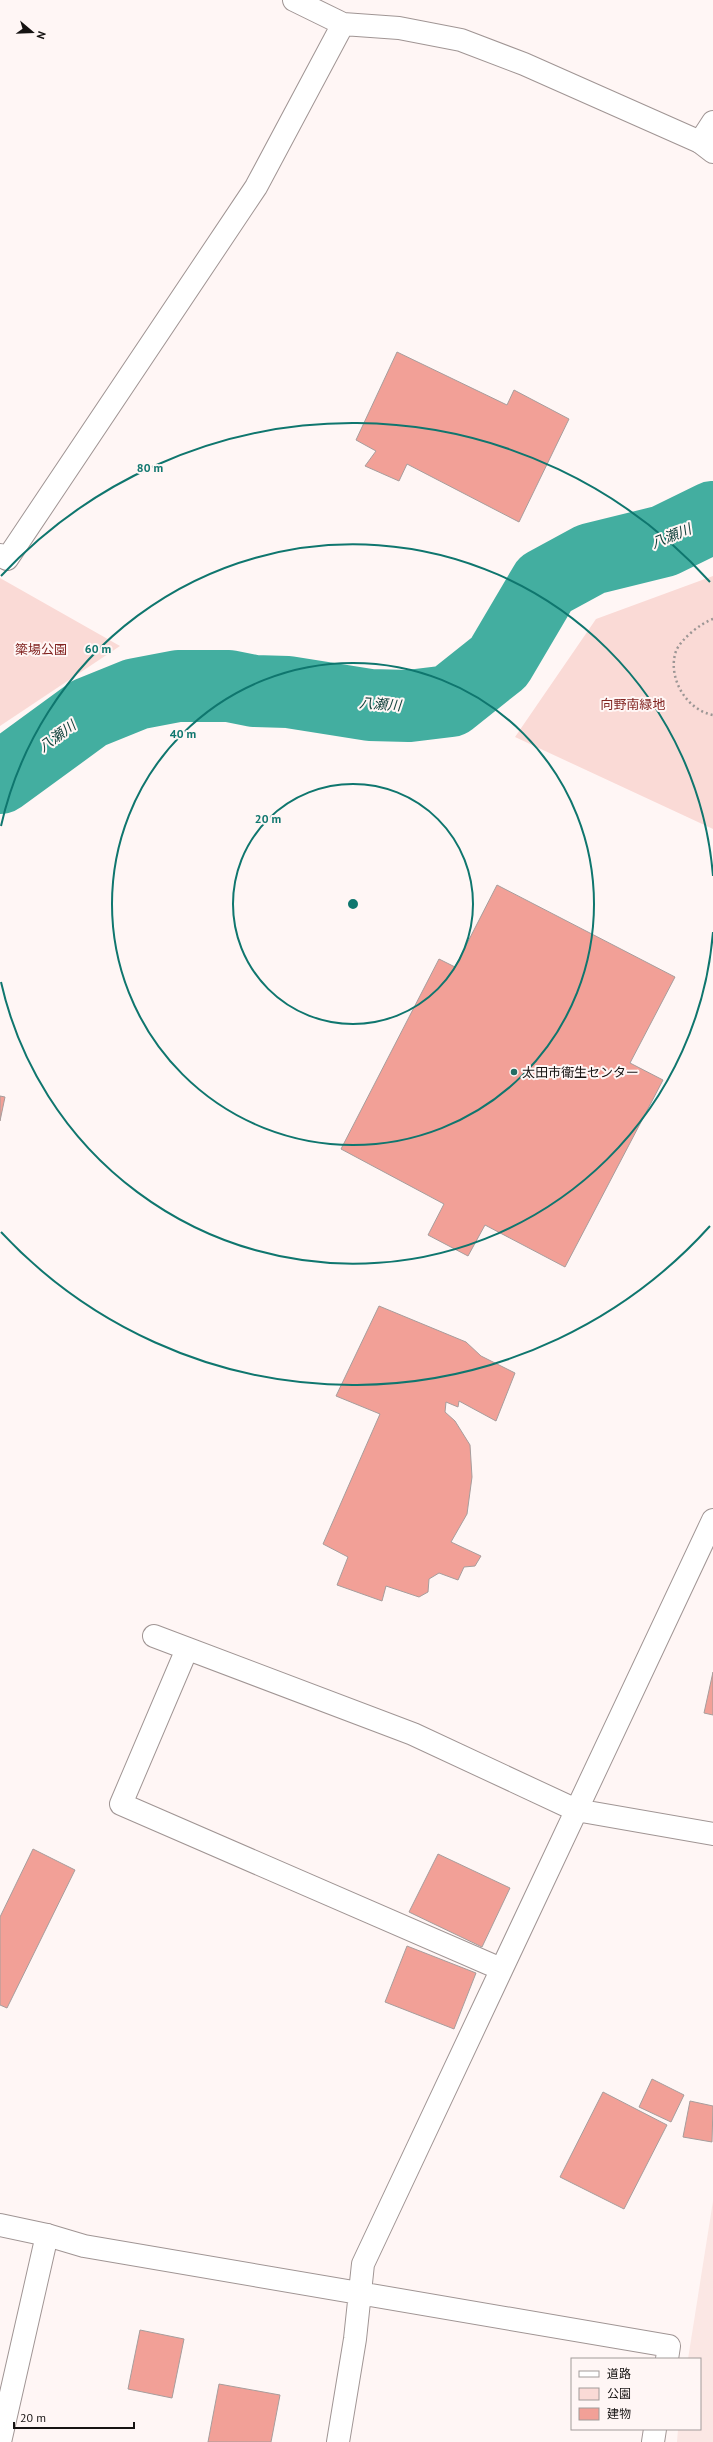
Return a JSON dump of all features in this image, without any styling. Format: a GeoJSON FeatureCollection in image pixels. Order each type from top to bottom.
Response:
{"type":"FeatureCollection","features":[{"type":"Feature","properties":{"kind":"street"},"geometry":{"type":"LineString","coordinates":[[294,0],[343,24],[399,28],[461,40],[524,64],[707,146],[713,122]]}},
{"type":"Feature","properties":{"kind":"street"},"geometry":{"type":"LineString","coordinates":[[0,555],[7,559],[256,187],[343,24]]}},
{"type":"Feature","properties":{"kind":"street"},"geometry":{"type":"LineString","coordinates":[[338,2442],[355,2340],[363,2264],[713,1520]]}},
{"type":"Feature","properties":{"kind":"street"},"geometry":{"type":"LineString","coordinates":[[154,1636],[413,1734],[576,1810],[713,1834]]}},
{"type":"Feature","properties":{"kind":"street"},"geometry":{"type":"LineString","coordinates":[[187,1649],[121,1804],[501,1969]]}},
{"type":"Feature","properties":{"kind":"street"},"geometry":{"type":"LineString","coordinates":[[0,2225],[47,2235],[84,2246],[669,2346],[667,2358]]}},
{"type":"Feature","properties":{"kind":"street"},"geometry":{"type":"LineString","coordinates":[[0,2442],[47,2235]]}},
{"type":"Feature","properties":{"kind":"street"},"geometry":{"type":"LineString","coordinates":[[653,2442],[655,2430]]}},
{"type":"Feature","properties":{"kind":"path"},"geometry":{"type":"LineString","coordinates":[[713,619],[688,636],[676,650],[673,668],[679,686],[688,702],[707,714],[713,715]]}},
{"type":"Feature","properties":{"kind":"shaded area"},"geometry":{"type":"Polygon","coordinates":[[[713,2201],[713,2442],[677,2442],[678,2430],[701,2430],[701,2358],[688,2358],[713,2201]]]}},
{"type":"Feature","properties":{"kind":"green space","name":"向野南緑地"},"geometry":{"type":"Polygon","coordinates":[[[713,576],[713,829],[515,737],[596,619],[713,576]]]}},
{"type":"Feature","properties":{"kind":"green space","name":"簗場公園"},"geometry":{"type":"Polygon","coordinates":[[[0,578],[120,646],[0,726],[0,578]]]}},
{"type":"Feature","properties":{"kind":"building"},"geometry":{"type":"Polygon","coordinates":[[[397,352],[507,405],[514,390],[569,419],[519,522],[407,464],[399,481],[365,466],[376,451],[356,440],[397,352]]]}},
{"type":"Feature","properties":{"kind":"building","name":"太田市衛生センター"},"geometry":{"type":"Polygon","coordinates":[[[497,885],[675,977],[630,1063],[663,1080],[565,1267],[485,1225],[468,1256],[428,1235],[444,1204],[341,1149],[439,959],[455,967],[497,885]]]}},
{"type":"Feature","properties":{"kind":"building"},"geometry":{"type":"Polygon","coordinates":[[[0,1096],[5,1097],[0,1121],[0,1096]]]}},
{"type":"Feature","properties":{"kind":"building"},"geometry":{"type":"Polygon","coordinates":[[[379,1306],[466,1342],[481,1356],[515,1373],[496,1421],[459,1401],[458,1407],[446,1402],[445,1412],[455,1421],[470,1445],[472,1477],[467,1514],[451,1542],[481,1556],[475,1566],[464,1567],[458,1580],[439,1573],[429,1579],[428,1592],[419,1597],[386,1586],[382,1601],[337,1585],[348,1557],[323,1544],[380,1414],[336,1396],[379,1306]]]}},
{"type":"Feature","properties":{"kind":"building"},"geometry":{"type":"Polygon","coordinates":[[[713,1672],[713,1715],[704,1713],[713,1672]]]}},
{"type":"Feature","properties":{"kind":"building"},"geometry":{"type":"Polygon","coordinates":[[[33,1849],[75,1870],[7,2008],[0,2005],[0,1917],[33,1849]]]}},
{"type":"Feature","properties":{"kind":"building"},"geometry":{"type":"Polygon","coordinates":[[[438,1854],[510,1888],[482,1947],[409,1912],[438,1854]]]}},
{"type":"Feature","properties":{"kind":"building"},"geometry":{"type":"Polygon","coordinates":[[[407,1946],[476,1973],[454,2029],[385,2002],[407,1946]]]}},
{"type":"Feature","properties":{"kind":"building"},"geometry":{"type":"Polygon","coordinates":[[[652,2079],[684,2095],[671,2122],[639,2107],[652,2079]]]}},
{"type":"Feature","properties":{"kind":"building"},"geometry":{"type":"Polygon","coordinates":[[[603,2092],[667,2125],[624,2209],[560,2177],[603,2092]]]}},
{"type":"Feature","properties":{"kind":"building"},"geometry":{"type":"Polygon","coordinates":[[[690,2101],[713,2106],[712,2142],[683,2137],[690,2101]]]}},
{"type":"Feature","properties":{"kind":"building"},"geometry":{"type":"Polygon","coordinates":[[[140,2330],[184,2339],[172,2398],[128,2389],[140,2330]]]}},
{"type":"Feature","properties":{"kind":"building"},"geometry":{"type":"Polygon","coordinates":[[[219,2384],[280,2395],[271,2442],[208,2442],[219,2384]]]}},
{"type":"Feature","properties":{"kind":"waterway","name":"八瀬川"},"geometry":{"type":"LineString","coordinates":[[0,778],[89,713],[136,694],[178,686],[229,686],[254,691],[288,692],[370,705],[409,706],[450,701],[499,662],[545,584],[591,559],[664,541],[713,517]]}},
{"type":"Feature","properties":{"kind":"place","name":"太田市衛生センター"},"geometry":{"type":"Point","coordinates":[514,1072]}}]}
